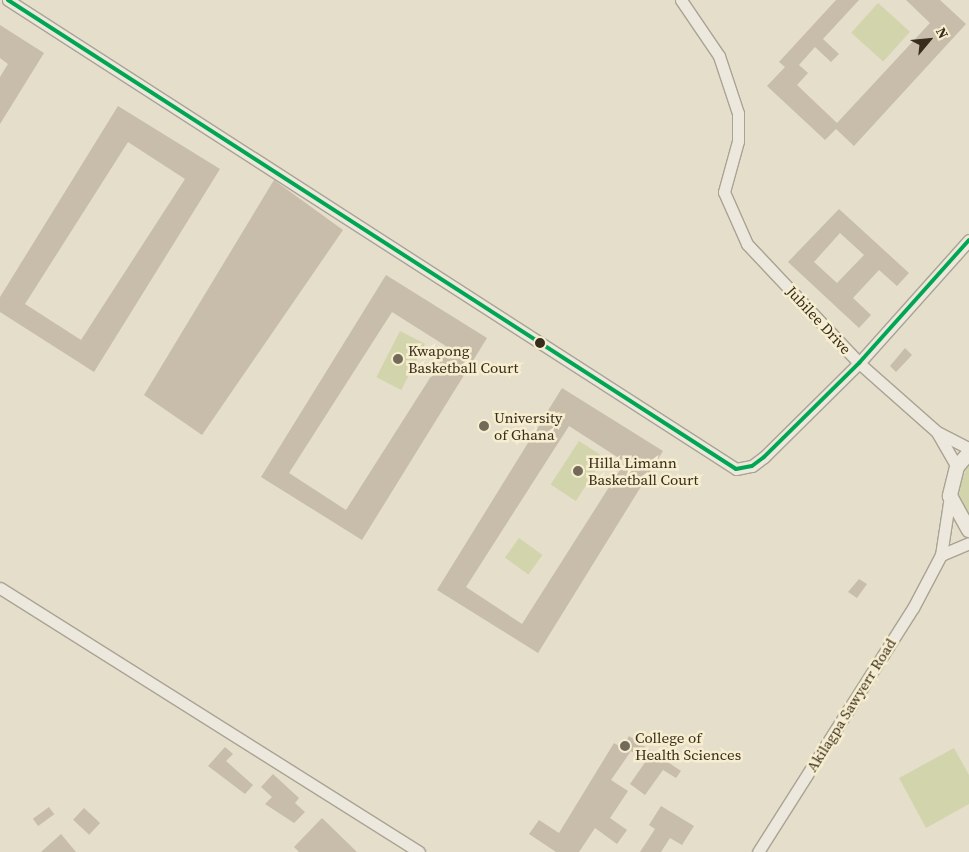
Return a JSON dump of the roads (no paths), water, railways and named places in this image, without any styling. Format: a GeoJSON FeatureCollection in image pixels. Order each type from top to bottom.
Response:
{"type":"FeatureCollection","features":[{"type":"Feature","properties":{"kind":"street"},"geometry":{"type":"LineString","coordinates":[[8,0],[727,466],[744,469],[764,457],[859,363],[969,240]]}},
{"type":"Feature","properties":{"kind":"street","name":"Jubilee Drive"},"geometry":{"type":"LineString","coordinates":[[681,0],[719,56],[738,113],[738,141],[724,192],[747,244],[859,363],[937,432],[969,448]]}},
{"type":"Feature","properties":{"kind":"street","name":"Jubilee Drive"},"geometry":{"type":"LineString","coordinates":[[937,432],[957,467]]}},
{"type":"Feature","properties":{"kind":"street"},"geometry":{"type":"LineString","coordinates":[[969,453],[957,467],[950,496],[969,530]]}},
{"type":"Feature","properties":{"kind":"street","name":"Akilagpa Sawyerr Road"},"geometry":{"type":"LineString","coordinates":[[758,852],[941,555],[950,496]]}},
{"type":"Feature","properties":{"kind":"street"},"geometry":{"type":"LineString","coordinates":[[941,555],[969,543]]}},
{"type":"Feature","properties":{"kind":"street"},"geometry":{"type":"LineString","coordinates":[[0,588],[419,852]]}},
{"type":"Feature","properties":{"kind":"place","name":"Kwapong Basketball Court"},"geometry":{"type":"Point","coordinates":[398,359]}},
{"type":"Feature","properties":{"kind":"place","name":"University of Ghana"},"geometry":{"type":"Point","coordinates":[484,426]}},
{"type":"Feature","properties":{"kind":"place","name":"Hilla Limann Basketball Court"},"geometry":{"type":"Point","coordinates":[578,471]}},
{"type":"Feature","properties":{"kind":"place","name":"College of Health Sciences"},"geometry":{"type":"Point","coordinates":[625,746]}}]}
